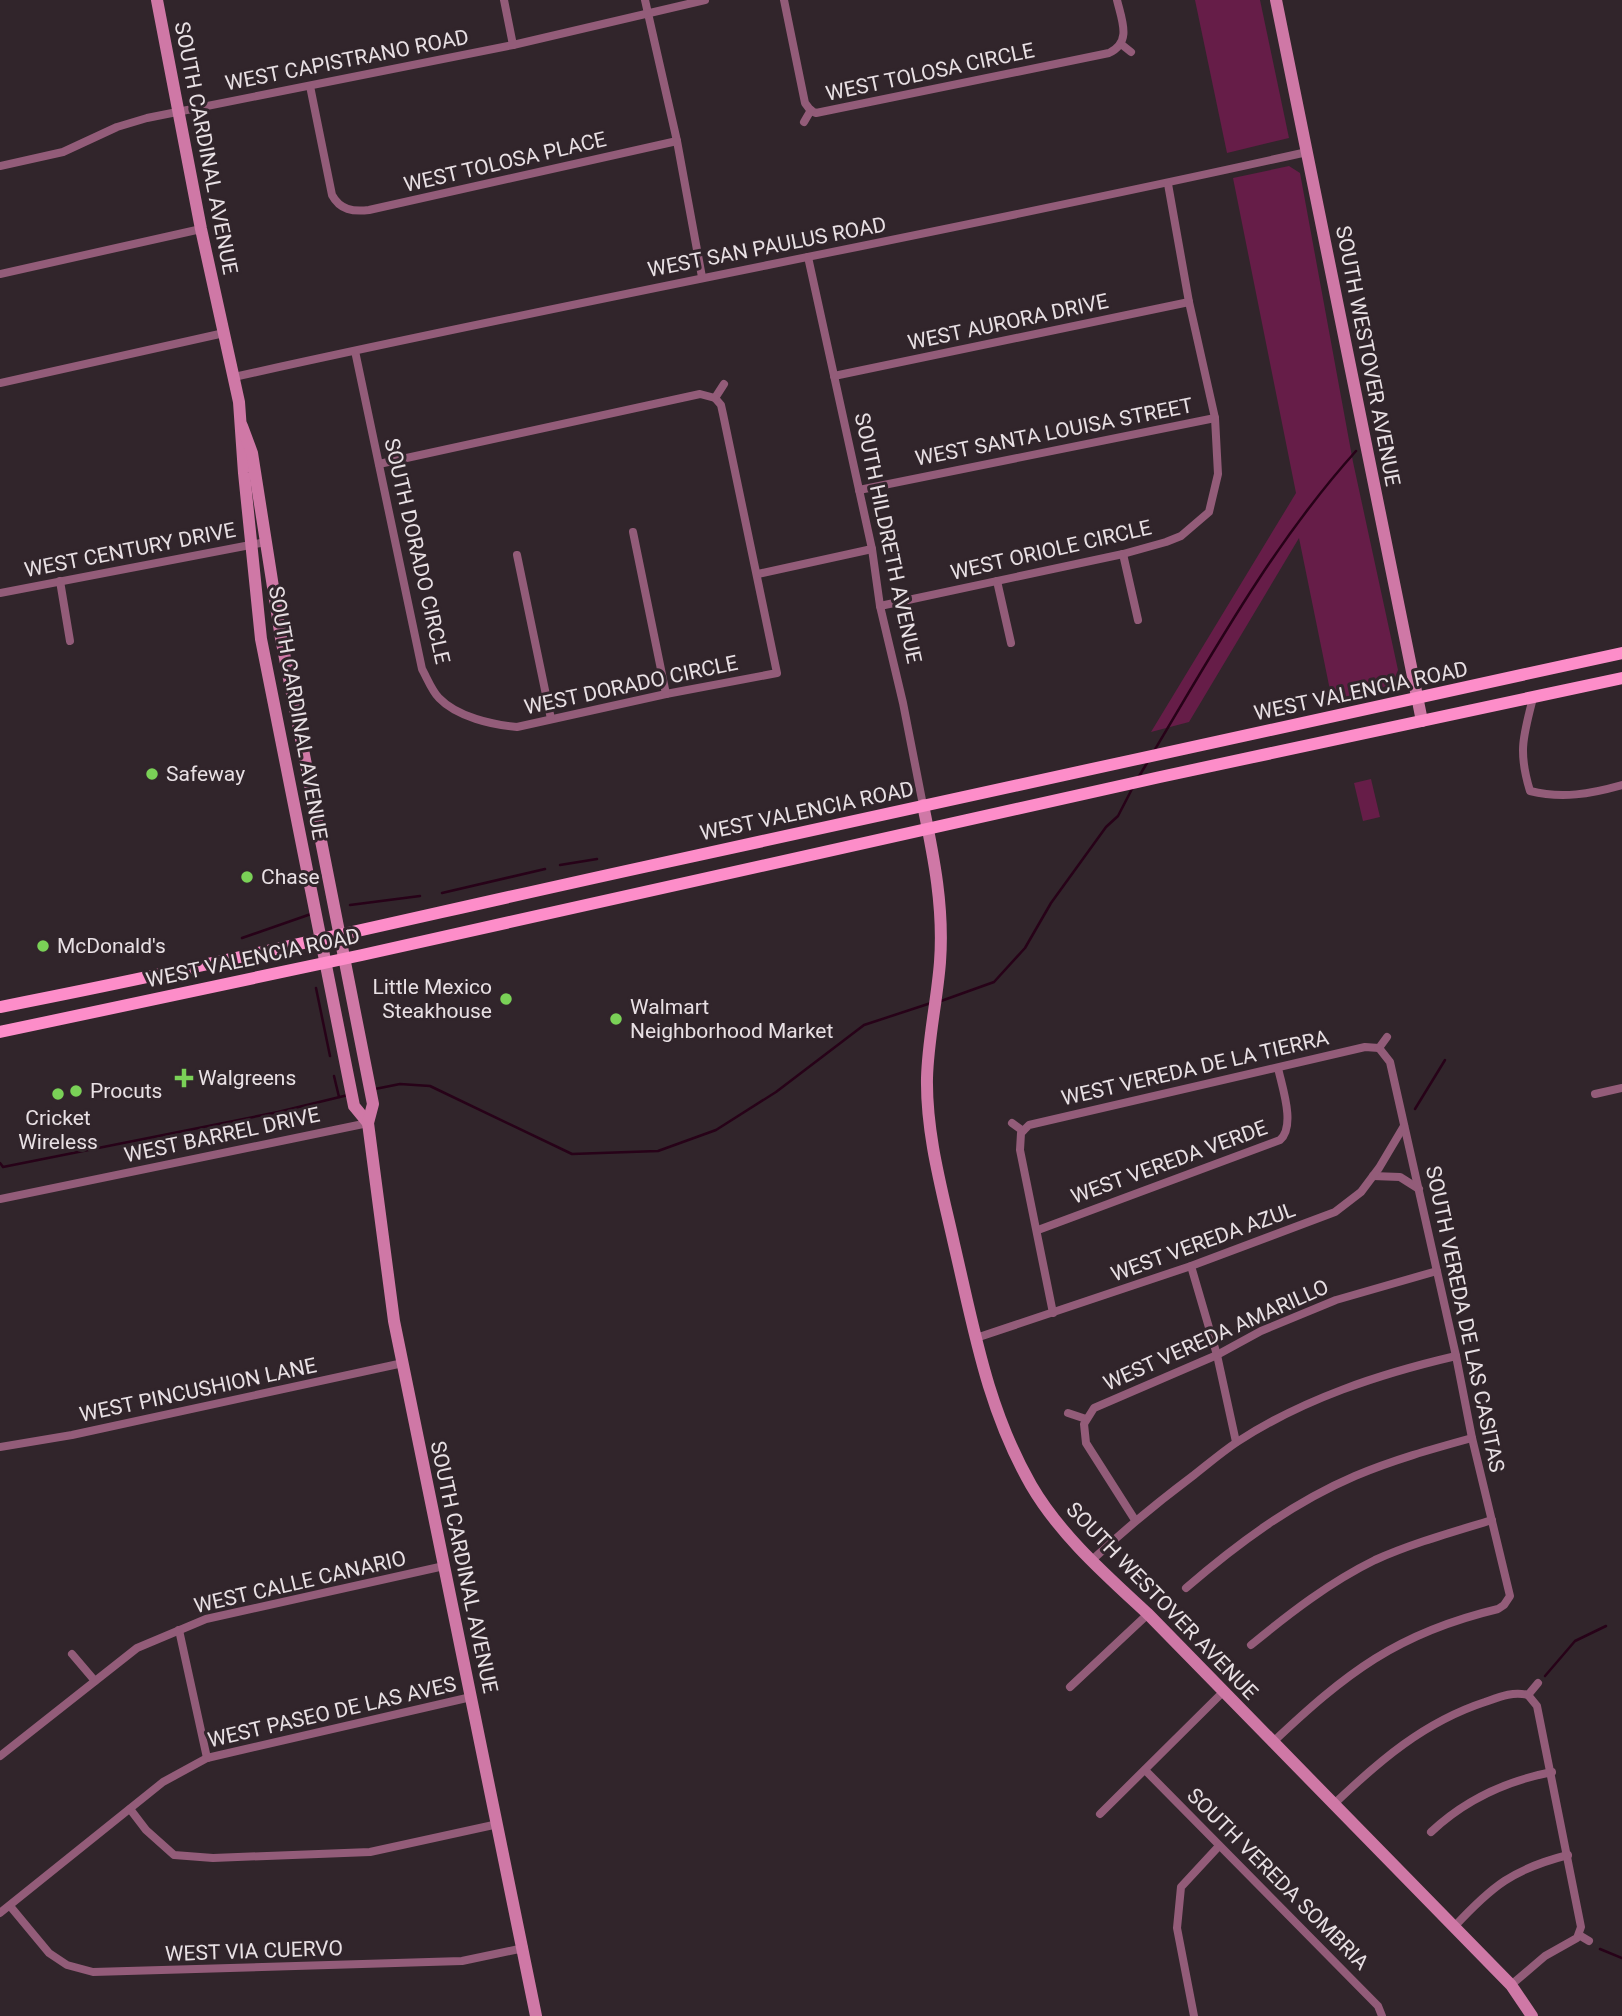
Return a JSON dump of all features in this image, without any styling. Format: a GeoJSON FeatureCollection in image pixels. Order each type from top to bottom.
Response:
{"type":"FeatureCollection","features":[{"type":"Feature","properties":{"kind":"main road","name":"SOUTH CARDINAL AVENUE"},"geometry":{"type":"LineString","coordinates":[[157,0],[201,229],[234,377],[242,426],[242,455],[258,616],[270,688],[354,1106],[368,1123]]}},
{"type":"Feature","properties":{"kind":"main road","name":"SOUTH WESTOVER AVENUE"},"geometry":{"type":"LineString","coordinates":[[1276,0],[1422,721]]}},
{"type":"Feature","properties":{"kind":"main road","name":"SOUTH CARDINAL AVENUE"},"geometry":{"type":"LineString","coordinates":[[242,426],[252,453],[286,661],[372,1101],[368,1123],[383,1220],[388,1284],[536,2016]]}},
{"type":"Feature","properties":{"kind":"main road","name":"WEST VALENCIA ROAD"},"geometry":{"type":"LineString","coordinates":[[0,1007],[160,976],[1622,653]]}},
{"type":"Feature","properties":{"kind":"main road","name":"WEST VALENCIA ROAD"},"geometry":{"type":"LineString","coordinates":[[0,1032],[1622,678]]}},
{"type":"Feature","properties":{"kind":"main road","name":"SOUTH HILDRETH AVENUE"},"geometry":{"type":"LineString","coordinates":[[923,806],[928,828]]}},
{"type":"Feature","properties":{"kind":"main road","name":"SOUTH WESTOVER AVENUE"},"geometry":{"type":"LineString","coordinates":[[928,828],[938,879],[941,922],[927,1078],[930,1129],[989,1392],[1008,1441],[1050,1513],[1091,1561],[1148,1614],[1511,1985],[1532,2016]]}},
{"type":"Feature","properties":{"kind":"main road"},"geometry":{"type":"LineString","coordinates":[[626,871],[628,894]]}},
{"type":"Feature","properties":{"kind":"street"},"geometry":{"type":"LineString","coordinates":[[504,0],[513,45]]}},
{"type":"Feature","properties":{"kind":"street"},"geometry":{"type":"LineString","coordinates":[[645,0],[677,141],[702,277]]}},
{"type":"Feature","properties":{"kind":"street","name":"WEST CAPISTRANO ROAD"},"geometry":{"type":"LineString","coordinates":[[0,166],[63,152],[117,127],[180,110],[513,45],[705,0]]}},
{"type":"Feature","properties":{"kind":"street","name":"WEST TOLOSA CIRCLE"},"geometry":{"type":"LineString","coordinates":[[784,0],[804,99],[811,110],[823,113],[1109,53],[1121,44]]}},
{"type":"Feature","properties":{"kind":"street"},"geometry":{"type":"LineString","coordinates":[[1118,0],[1125,35],[1121,44],[1131,52]]}},
{"type":"Feature","properties":{"kind":"street","name":"WEST TOLOSA PLACE"},"geometry":{"type":"LineString","coordinates":[[310,86],[332,195],[341,206],[353,211],[369,210],[677,141]]}},
{"type":"Feature","properties":{"kind":"street"},"geometry":{"type":"LineString","coordinates":[[804,122],[811,110]]}},
{"type":"Feature","properties":{"kind":"street","name":"WEST SAN PAULUS ROAD"},"geometry":{"type":"LineString","coordinates":[[234,377],[702,277],[1168,184],[1307,152]]}},
{"type":"Feature","properties":{"kind":"street","name":"WEST ORIOLE CIRCLE"},"geometry":{"type":"LineString","coordinates":[[880,606],[1123,554],[1181,536],[1209,512],[1218,474],[1215,418],[1189,302],[1168,184]]}},
{"type":"Feature","properties":{"kind":"street"},"geometry":{"type":"LineString","coordinates":[[0,274],[201,229]]}},
{"type":"Feature","properties":{"kind":"street","name":"SOUTH HILDRETH AVENUE"},"geometry":{"type":"LineString","coordinates":[[807,257],[872,549],[880,606],[923,806]]}},
{"type":"Feature","properties":{"kind":"street","name":"WEST AURORA DRIVE"},"geometry":{"type":"LineString","coordinates":[[834,376],[1189,302]]}},
{"type":"Feature","properties":{"kind":"street"},"geometry":{"type":"LineString","coordinates":[[0,383],[224,333]]}},
{"type":"Feature","properties":{"kind":"street","name":"SOUTH DORADO CIRCLE"},"geometry":{"type":"LineString","coordinates":[[355,351],[422,669],[439,698],[468,716],[492,724]]}},
{"type":"Feature","properties":{"kind":"street"},"geometry":{"type":"LineString","coordinates":[[715,398],[724,384]]}},
{"type":"Feature","properties":{"kind":"street"},"geometry":{"type":"LineString","coordinates":[[379,464],[700,394],[715,398],[721,405],[758,574],[872,549]]}},
{"type":"Feature","properties":{"kind":"street","name":"WEST SANTA LOUISA STREET"},"geometry":{"type":"LineString","coordinates":[[859,490],[1215,418]]}},
{"type":"Feature","properties":{"kind":"street"},"geometry":{"type":"LineString","coordinates":[[633,532],[666,694]]}},
{"type":"Feature","properties":{"kind":"street","name":"WEST CENTURY DRIVE"},"geometry":{"type":"LineString","coordinates":[[0,593],[266,542]]}},
{"type":"Feature","properties":{"kind":"street"},"geometry":{"type":"LineString","coordinates":[[1123,554],[1138,620]]}},
{"type":"Feature","properties":{"kind":"street"},"geometry":{"type":"LineString","coordinates":[[517,555],[551,719]]}},
{"type":"Feature","properties":{"kind":"street","name":"WEST DORADO CIRCLE"},"geometry":{"type":"LineString","coordinates":[[492,724],[517,727],[777,673],[758,574]]}},
{"type":"Feature","properties":{"kind":"street"},"geometry":{"type":"LineString","coordinates":[[61,581],[70,640]]}},
{"type":"Feature","properties":{"kind":"street"},"geometry":{"type":"LineString","coordinates":[[997,581],[1011,643]]}},
{"type":"Feature","properties":{"kind":"street"},"geometry":{"type":"LineString","coordinates":[[1533,698],[1521,745],[1522,766],[1530,791],[1550,796],[1576,796],[1622,785]]}},
{"type":"Feature","properties":{"kind":"street"},"geometry":{"type":"LineString","coordinates":[[1379,1048],[1387,1037]]}},
{"type":"Feature","properties":{"kind":"street","name":"WEST VEREDA DE LA TIERRA"},"geometry":{"type":"LineString","coordinates":[[1023,1131],[1033,1122],[1365,1047],[1379,1048]]}},
{"type":"Feature","properties":{"kind":"street","name":"SOUTH VEREDA DE LAS CASITAS"},"geometry":{"type":"LineString","coordinates":[[1272,1743],[1320,1698],[1377,1656],[1434,1628],[1498,1609],[1508,1600],[1510,1591],[1472,1438],[1390,1062],[1379,1048]]}},
{"type":"Feature","properties":{"kind":"street","name":"WEST VEREDA VERDE"},"geometry":{"type":"LineString","coordinates":[[1038,1230],[1280,1140],[1289,1125],[1278,1068]]}},
{"type":"Feature","properties":{"kind":"street"},"geometry":{"type":"LineString","coordinates":[[1595,1094],[1622,1088]]}},
{"type":"Feature","properties":{"kind":"street","name":"WEST BARREL DRIVE"},"geometry":{"type":"LineString","coordinates":[[0,1199],[368,1123]]}},
{"type":"Feature","properties":{"kind":"street"},"geometry":{"type":"LineString","coordinates":[[1012,1123],[1023,1131],[1020,1150],[1054,1313]]}},
{"type":"Feature","properties":{"kind":"street","name":"WEST VEREDA AZUL"},"geometry":{"type":"LineString","coordinates":[[976,1338],[1191,1266],[1335,1212],[1361,1192],[1404,1126]]}},
{"type":"Feature","properties":{"kind":"street"},"geometry":{"type":"LineString","coordinates":[[1373,1176],[1400,1177],[1419,1189]]}},
{"type":"Feature","properties":{"kind":"street"},"geometry":{"type":"LineString","coordinates":[[1191,1266],[1217,1354],[1236,1442]]}},
{"type":"Feature","properties":{"kind":"street","name":"WEST VEREDA AMARILLO"},"geometry":{"type":"LineString","coordinates":[[1086,1419],[1094,1408],[1102,1404],[1217,1354],[1262,1331],[1336,1300],[1437,1271]]}},
{"type":"Feature","properties":{"kind":"street"},"geometry":{"type":"LineString","coordinates":[[1091,1561],[1135,1520],[1236,1442],[1298,1409],[1350,1387],[1408,1367],[1456,1356]]}},
{"type":"Feature","properties":{"kind":"street","name":"WEST PINCUSHION LANE"},"geometry":{"type":"LineString","coordinates":[[0,1447],[72,1435],[403,1363]]}},
{"type":"Feature","properties":{"kind":"street"},"geometry":{"type":"LineString","coordinates":[[1068,1413],[1086,1419],[1086,1443],[1135,1520]]}},
{"type":"Feature","properties":{"kind":"street"},"geometry":{"type":"LineString","coordinates":[[1186,1588],[1260,1530],[1319,1495],[1354,1477],[1472,1438]]}},
{"type":"Feature","properties":{"kind":"street"},"geometry":{"type":"LineString","coordinates":[[1251,1645],[1296,1608],[1374,1561],[1416,1543],[1492,1520]]}},
{"type":"Feature","properties":{"kind":"street","name":"WEST CALLE CANARIO"},"geometry":{"type":"LineString","coordinates":[[0,1756],[137,1648],[178,1630],[206,1619],[444,1566]]}},
{"type":"Feature","properties":{"kind":"street"},"geometry":{"type":"LineString","coordinates":[[1070,1686],[1148,1614]]}},
{"type":"Feature","properties":{"kind":"street"},"geometry":{"type":"LineString","coordinates":[[178,1630],[207,1758]]}},
{"type":"Feature","properties":{"kind":"street"},"geometry":{"type":"LineString","coordinates":[[72,1654],[94,1681]]}},
{"type":"Feature","properties":{"kind":"street"},"geometry":{"type":"LineString","coordinates":[[1528,1695],[1538,1683]]}},
{"type":"Feature","properties":{"kind":"street"},"geometry":{"type":"LineString","coordinates":[[1100,1814],[1223,1692]]}},
{"type":"Feature","properties":{"kind":"street"},"geometry":{"type":"LineString","coordinates":[[1333,1805],[1381,1761],[1423,1730],[1466,1708],[1499,1697],[1520,1693],[1528,1695],[1537,1706],[1581,1927],[1577,1938],[1545,1956],[1511,1985]]}},
{"type":"Feature","properties":{"kind":"street","name":"WEST PASEO DE LAS AVES"},"geometry":{"type":"LineString","coordinates":[[0,1913],[163,1782],[207,1758],[471,1697]]}},
{"type":"Feature","properties":{"kind":"street","name":"SOUTH VEREDA SOMBRIA"},"geometry":{"type":"LineString","coordinates":[[1145,1770],[1378,2006],[1382,2016]]}},
{"type":"Feature","properties":{"kind":"street"},"geometry":{"type":"LineString","coordinates":[[1431,1832],[1446,1817],[1486,1793],[1552,1772]]}},
{"type":"Feature","properties":{"kind":"street"},"geometry":{"type":"LineString","coordinates":[[130,1809],[146,1830],[174,1855],[213,1858],[370,1853],[498,1825]]}},
{"type":"Feature","properties":{"kind":"street"},"geometry":{"type":"LineString","coordinates":[[1194,2016],[1177,1928],[1181,1887],[1219,1846]]}},
{"type":"Feature","properties":{"kind":"street"},"geometry":{"type":"LineString","coordinates":[[1454,1927],[1498,1884],[1537,1863],[1568,1855]]}},
{"type":"Feature","properties":{"kind":"street","name":"WEST VIA CUERVO"},"geometry":{"type":"LineString","coordinates":[[9,1906],[49,1953],[67,1965],[93,1972],[463,1961],[524,1948]]}},
{"type":"Feature","properties":{"kind":"street"},"geometry":{"type":"LineString","coordinates":[[1579,1934],[1589,1941]]}},
{"type":"Feature","properties":{"kind":"shaded area"},"geometry":{"type":"Polygon","coordinates":[[[1195,0],[1260,0],[1289,138],[1227,153],[1195,0]]]}},
{"type":"Feature","properties":{"kind":"shaded area"},"geometry":{"type":"Polygon","coordinates":[[[1289,166],[1300,173],[1353,462],[1398,670],[1392,685],[1332,700],[1299,538],[1189,722],[1151,732],[1296,493],[1233,178],[1289,166]]]}},
{"type":"Feature","properties":{"kind":"shaded area"},"geometry":{"type":"Polygon","coordinates":[[[1371,779],[1380,817],[1363,821],[1354,783],[1371,779]]]}},
{"type":"Feature","properties":{"kind":"waterway"},"geometry":{"type":"LineString","coordinates":[[1154,751],[1273,558],[1299,521],[1356,451]]}},
{"type":"Feature","properties":{"kind":"waterway"},"geometry":{"type":"LineString","coordinates":[[1138,778],[1147,763]]}},
{"type":"Feature","properties":{"kind":"waterway"},"geometry":{"type":"LineString","coordinates":[[941,1001],[994,982],[1025,948],[1051,903],[1106,827],[1118,816],[1133,787]]}},
{"type":"Feature","properties":{"kind":"waterway"},"geometry":{"type":"LineString","coordinates":[[874,794],[902,788],[907,790]]}},
{"type":"Feature","properties":{"kind":"waterway"},"geometry":{"type":"LineString","coordinates":[[560,865],[597,859]]}},
{"type":"Feature","properties":{"kind":"waterway"},"geometry":{"type":"LineString","coordinates":[[442,893],[545,869]]}},
{"type":"Feature","properties":{"kind":"waterway"},"geometry":{"type":"LineString","coordinates":[[350,905],[420,896]]}},
{"type":"Feature","properties":{"kind":"waterway"},"geometry":{"type":"LineString","coordinates":[[242,938],[311,914]]}},
{"type":"Feature","properties":{"kind":"waterway"},"geometry":{"type":"LineString","coordinates":[[316,988],[330,1056]]}},
{"type":"Feature","properties":{"kind":"waterway"},"geometry":{"type":"LineString","coordinates":[[375,1089],[400,1084],[430,1086],[572,1154],[658,1151],[716,1130],[776,1092],[864,1025],[931,1003]]}},
{"type":"Feature","properties":{"kind":"waterway"},"geometry":{"type":"LineString","coordinates":[[1415,1109],[1445,1060]]}},
{"type":"Feature","properties":{"kind":"waterway"},"geometry":{"type":"LineString","coordinates":[[334,1076],[339,1097]]}},
{"type":"Feature","properties":{"kind":"waterway"},"geometry":{"type":"LineString","coordinates":[[0,1163],[3,1167],[278,1112],[348,1095]]}},
{"type":"Feature","properties":{"kind":"waterway"},"geometry":{"type":"LineString","coordinates":[[1545,1676],[1575,1641],[1606,1626]]}},
{"type":"Feature","properties":{"kind":"waterway"},"geometry":{"type":"LineString","coordinates":[[1600,1949],[1622,1958]]}},
{"type":"Feature","properties":{"kind":"place","name":"Safeway"},"geometry":{"type":"Point","coordinates":[152,774]}},
{"type":"Feature","properties":{"kind":"place","name":"Chase"},"geometry":{"type":"Point","coordinates":[247,877]}},
{"type":"Feature","properties":{"kind":"place","name":"McDonald's"},"geometry":{"type":"Point","coordinates":[43,946]}},
{"type":"Feature","properties":{"kind":"place","name":"Little Mexico Steakhouse"},"geometry":{"type":"Point","coordinates":[506,999]}},
{"type":"Feature","properties":{"kind":"place","name":"Walmart Neighborhood Market"},"geometry":{"type":"Point","coordinates":[616,1019]}},
{"type":"Feature","properties":{"kind":"place","name":"Walgreens"},"geometry":{"type":"Point","coordinates":[184,1078]}},
{"type":"Feature","properties":{"kind":"place","name":"Procuts"},"geometry":{"type":"Point","coordinates":[76,1091]}},
{"type":"Feature","properties":{"kind":"place","name":"Cricket Wireless"},"geometry":{"type":"Point","coordinates":[58,1094]}}]}
